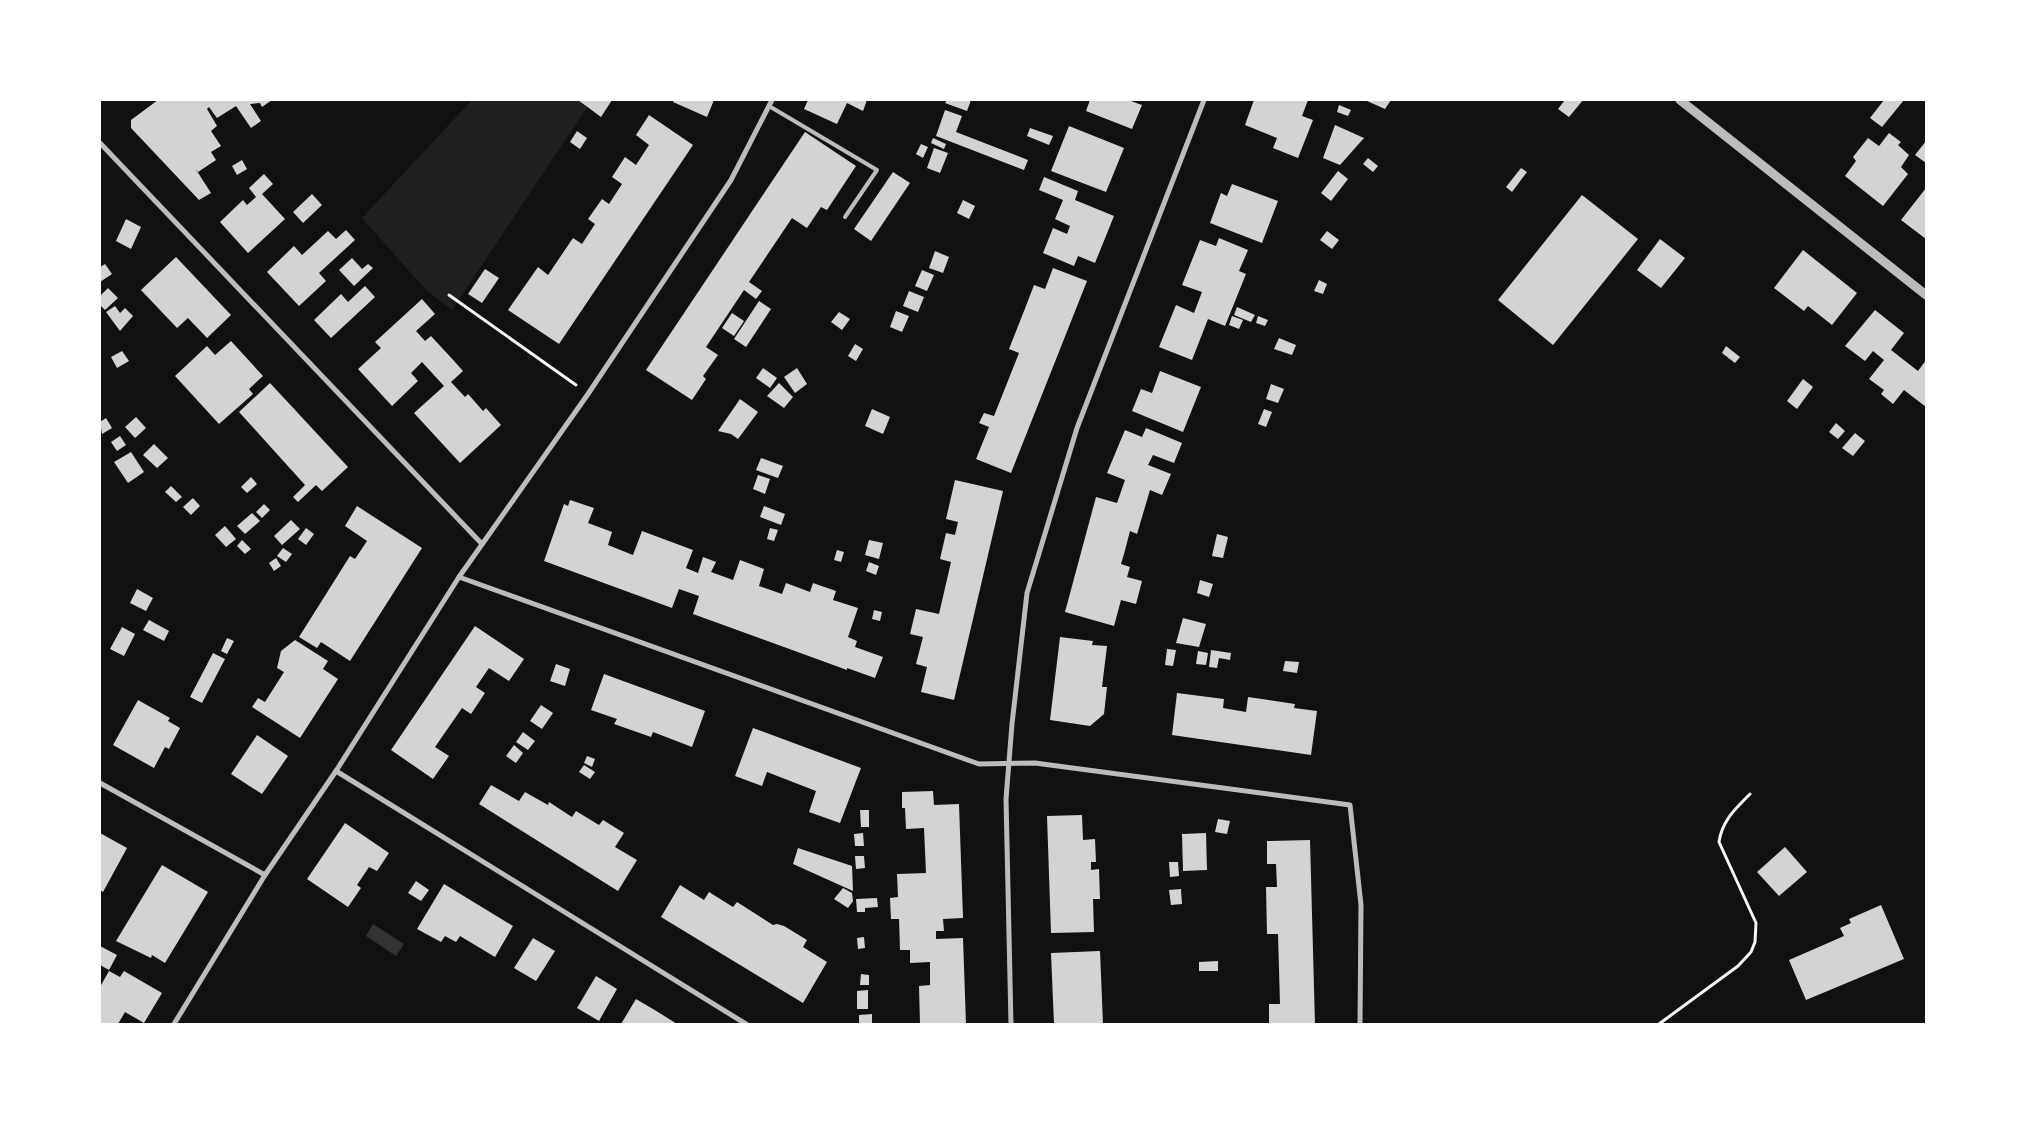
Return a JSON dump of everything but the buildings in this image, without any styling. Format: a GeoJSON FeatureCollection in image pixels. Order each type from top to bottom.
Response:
{"type":"FeatureCollection","features":[{"type":"Feature","properties":{"kind":"street"},"geometry":{"type":"LineString","coordinates":[[174,1024],[265,875],[336,770],[459,576],[588,394],[731,180],[772,100]]}},
{"type":"Feature","properties":{"kind":"street"},"geometry":{"type":"LineString","coordinates":[[1011,1024],[1006,799],[1008,764],[1027,593],[1077,428],[1204,100]]}},
{"type":"Feature","properties":{"kind":"street"},"geometry":{"type":"LineString","coordinates":[[1680,100],[1926,295]]}},
{"type":"Feature","properties":{"kind":"street"},"geometry":{"type":"LineString","coordinates":[[100,143],[482,544]]}},
{"type":"Feature","properties":{"kind":"street"},"geometry":{"type":"LineString","coordinates":[[459,576],[979,764],[1035,763],[1350,805],[1361,905],[1360,1024]]}},
{"type":"Feature","properties":{"kind":"street"},"geometry":{"type":"LineString","coordinates":[[336,770],[746,1024]]}},
{"type":"Feature","properties":{"kind":"street"},"geometry":{"type":"LineString","coordinates":[[100,784],[265,875]]}},
{"type":"Feature","properties":{"kind":"lane"},"geometry":{"type":"LineString","coordinates":[[769,106],[876,170],[845,217]]}},
{"type":"Feature","properties":{"kind":"path"},"geometry":{"type":"LineString","coordinates":[[449,295],[588,394]]}},
{"type":"Feature","properties":{"kind":"path"},"geometry":{"type":"LineString","coordinates":[[1658,1024],[1738,966],[1750,952],[1755,942],[1756,923],[1719,842],[1725,821],[1733,810],[1750,794]]}},
{"type":"Feature","properties":{"kind":"shaded area"},"geometry":{"type":"Polygon","coordinates":[[[472,100],[578,100],[587,107],[452,310],[426,290],[362,218],[472,100]]]}},
{"type":"Feature","properties":{"kind":"shaded area"},"geometry":{"type":"Polygon","coordinates":[[[373,924],[404,944],[396,956],[366,936],[373,924]]]}}]}
